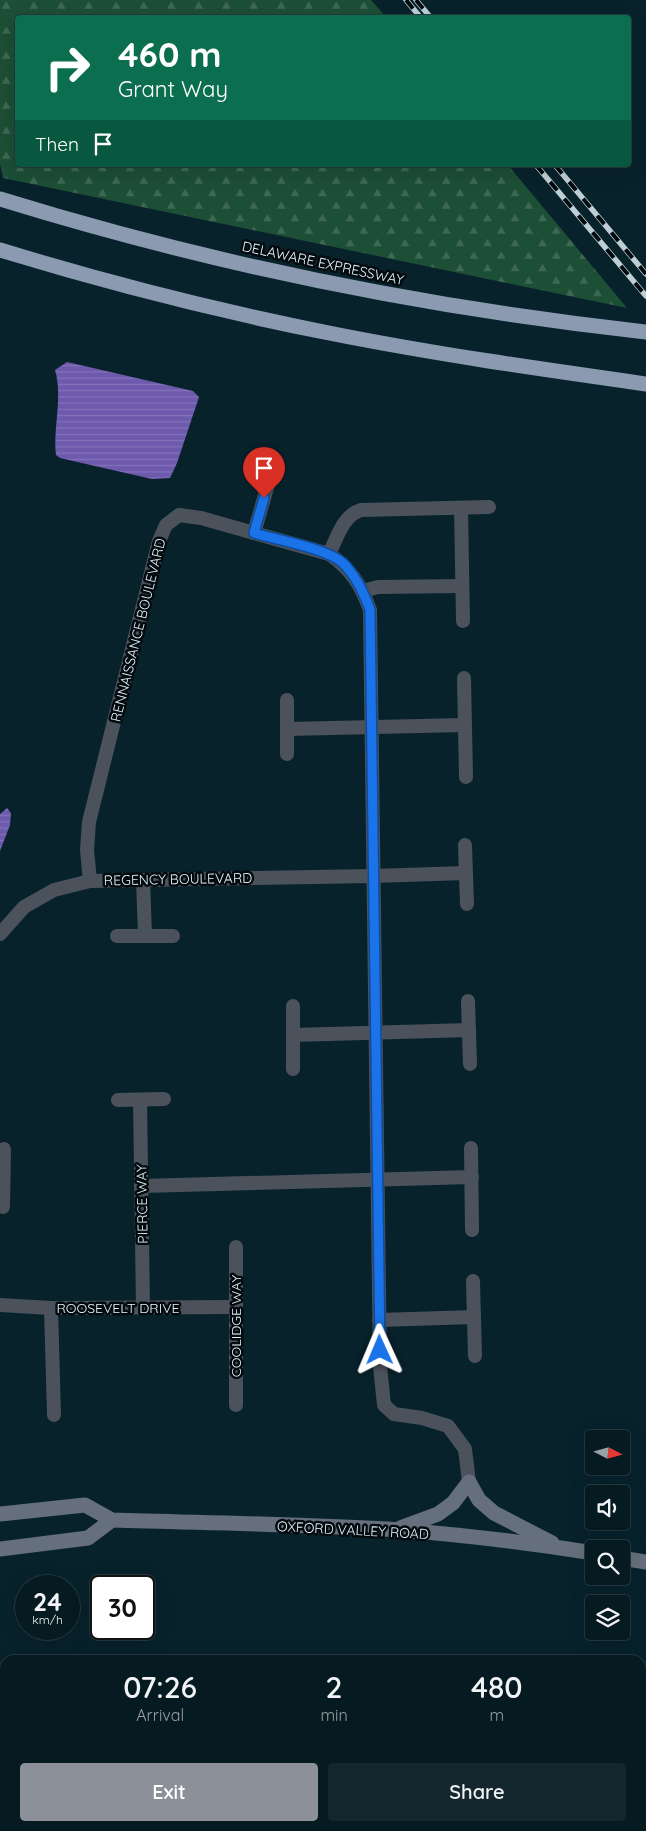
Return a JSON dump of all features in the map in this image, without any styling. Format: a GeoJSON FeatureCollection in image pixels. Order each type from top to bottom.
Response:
{"type":"FeatureCollection","features":[{"type":"Feature","properties":{"kind":"highway","name":"DELAWARE EXPRESSWAY"},"geometry":{"type":"LineString","coordinates":[[0,199],[163,244],[326,282],[407,298],[646,332]]}},
{"type":"Feature","properties":{"kind":"highway"},"geometry":{"type":"LineString","coordinates":[[0,250],[142,290],[235,313],[330,333],[509,364],[646,384]]}},
{"type":"Feature","properties":{"kind":"main road"},"geometry":{"type":"LineString","coordinates":[[394,1530],[438,1514],[453,1503],[468,1482],[479,1500],[494,1513],[562,1548]]}},
{"type":"Feature","properties":{"kind":"main road","name":"OXFORD VALLEY ROAD"},"geometry":{"type":"LineString","coordinates":[[0,1514],[85,1505],[112,1520],[394,1530],[585,1552]]}},
{"type":"Feature","properties":{"kind":"main road"},"geometry":{"type":"LineString","coordinates":[[0,1549],[88,1538],[112,1520]]}},
{"type":"Feature","properties":{"kind":"main road"},"geometry":{"type":"LineString","coordinates":[[630,1559],[646,1562]]}},
{"type":"Feature","properties":{"kind":"street"},"geometry":{"type":"LineString","coordinates":[[254,533],[269,481]]}},
{"type":"Feature","properties":{"kind":"street"},"geometry":{"type":"LineString","coordinates":[[461,508],[463,621]]}},
{"type":"Feature","properties":{"kind":"street"},"geometry":{"type":"LineString","coordinates":[[329,554],[346,519],[352,513],[361,510],[489,508]]}},
{"type":"Feature","properties":{"kind":"street","name":"RENNAISSANCE BOULEVARD"},"geometry":{"type":"LineString","coordinates":[[90,881],[87,850],[89,822],[160,541],[166,525],[179,515],[201,518],[329,554],[343,564],[363,591],[370,610],[379,1320],[380,1366],[384,1405],[394,1414],[422,1418],[448,1426],[465,1449],[468,1482]]}},
{"type":"Feature","properties":{"kind":"street"},"geometry":{"type":"LineString","coordinates":[[363,591],[378,587],[462,586]]}},
{"type":"Feature","properties":{"kind":"street"},"geometry":{"type":"LineString","coordinates":[[464,678],[466,777]]}},
{"type":"Feature","properties":{"kind":"street"},"geometry":{"type":"LineString","coordinates":[[287,700],[287,754]]}},
{"type":"Feature","properties":{"kind":"street"},"geometry":{"type":"LineString","coordinates":[[287,729],[464,725]]}},
{"type":"Feature","properties":{"kind":"street"},"geometry":{"type":"LineString","coordinates":[[465,844],[467,904]]}},
{"type":"Feature","properties":{"kind":"street","name":"REGENCY BOULEVARD"},"geometry":{"type":"LineString","coordinates":[[0,934],[24,907],[54,890],[90,881],[466,873]]}},
{"type":"Feature","properties":{"kind":"street"},"geometry":{"type":"LineString","coordinates":[[143,880],[145,935]]}},
{"type":"Feature","properties":{"kind":"street"},"geometry":{"type":"LineString","coordinates":[[117,936],[173,936]]}},
{"type":"Feature","properties":{"kind":"street"},"geometry":{"type":"LineString","coordinates":[[468,1001],[470,1064]]}},
{"type":"Feature","properties":{"kind":"street"},"geometry":{"type":"LineString","coordinates":[[292,1006],[293,1070]]}},
{"type":"Feature","properties":{"kind":"street"},"geometry":{"type":"LineString","coordinates":[[293,1034],[469,1030]]}},
{"type":"Feature","properties":{"kind":"street"},"geometry":{"type":"LineString","coordinates":[[118,1100],[164,1099]]}},
{"type":"Feature","properties":{"kind":"street","name":"PIERCE WAY"},"geometry":{"type":"LineString","coordinates":[[140,1100],[143,1307]]}},
{"type":"Feature","properties":{"kind":"street"},"geometry":{"type":"LineString","coordinates":[[471,1148],[472,1230]]}},
{"type":"Feature","properties":{"kind":"street"},"geometry":{"type":"LineString","coordinates":[[3,1207],[4,1149]]}},
{"type":"Feature","properties":{"kind":"street"},"geometry":{"type":"LineString","coordinates":[[141,1186],[472,1176]]}},
{"type":"Feature","properties":{"kind":"street","name":"COOLIDGE WAY"},"geometry":{"type":"LineString","coordinates":[[236,1247],[236,1405]]}},
{"type":"Feature","properties":{"kind":"street"},"geometry":{"type":"LineString","coordinates":[[473,1281],[475,1356]]}},
{"type":"Feature","properties":{"kind":"street","name":"ROOSEVELT DRIVE"},"geometry":{"type":"LineString","coordinates":[[0,1305],[51,1308],[236,1307]]}},
{"type":"Feature","properties":{"kind":"street"},"geometry":{"type":"LineString","coordinates":[[51,1308],[54,1415]]}},
{"type":"Feature","properties":{"kind":"street"},"geometry":{"type":"LineString","coordinates":[[379,1320],[474,1317]]}},
{"type":"Feature","properties":{"kind":"green space"},"geometry":{"type":"Polygon","coordinates":[[[0,0],[371,0],[384,15],[15,15],[15,167],[510,167],[627,308],[3,178],[0,164],[0,0]]]}},
{"type":"Feature","properties":{"kind":"shaded area"},"geometry":{"type":"Polygon","coordinates":[[[67,362],[193,391],[199,397],[177,463],[170,478],[152,479],[60,458],[56,455],[58,391],[55,370],[67,362]]]}},
{"type":"Feature","properties":{"kind":"shaded area"},"geometry":{"type":"Polygon","coordinates":[[[7,808],[11,813],[10,825],[0,851],[0,814],[7,808]]]}},
{"type":"Feature","properties":{"kind":"railway"},"geometry":{"type":"LineString","coordinates":[[406,0],[418,15]]}},
{"type":"Feature","properties":{"kind":"railway"},"geometry":{"type":"LineString","coordinates":[[416,0],[428,15]]}},
{"type":"Feature","properties":{"kind":"railway"},"geometry":{"type":"LineString","coordinates":[[538,167],[646,296]]}},
{"type":"Feature","properties":{"kind":"railway"},"geometry":{"type":"LineString","coordinates":[[557,167],[646,274]]}},
{"type":"Feature","properties":{"kind":"route"},"geometry":{"type":"LineString","coordinates":[[264,498],[254,533],[329,554],[343,564],[354,578],[363,591],[370,610],[380,1350]]}}]}
